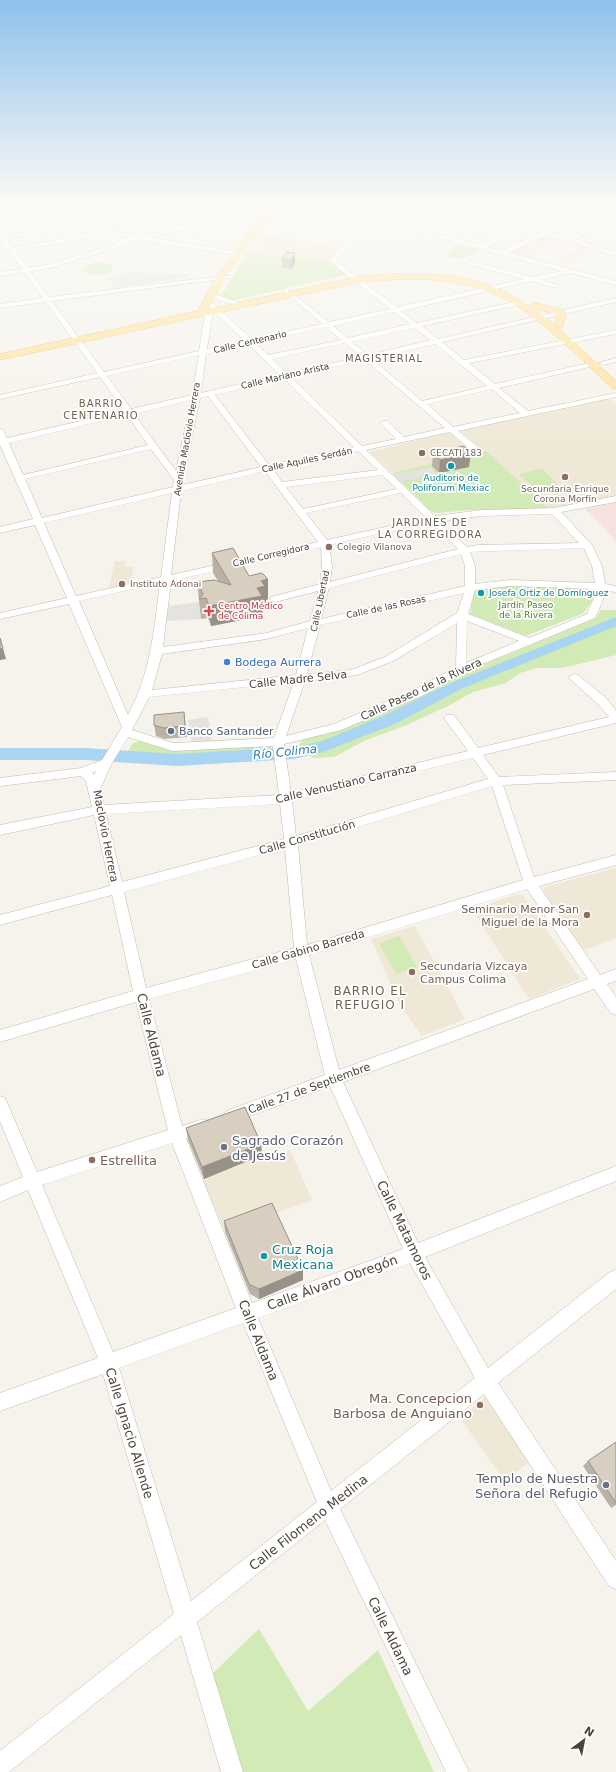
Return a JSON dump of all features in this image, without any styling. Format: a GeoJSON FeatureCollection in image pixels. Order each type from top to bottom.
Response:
{"type":"FeatureCollection","features":[{"type":"Feature","properties":{"kind":"main road","name":"Avenida Maclovio Herrera"},"geometry":{"type":"LineString","coordinates":[[209,311],[221,285]]}},
{"type":"Feature","properties":{"kind":"main road","name":"Avenida Maclovio Herrera"},"geometry":{"type":"LineString","coordinates":[[209,311],[222,285]]}},
{"type":"Feature","properties":{"kind":"main road"},"geometry":{"type":"LineString","coordinates":[[0,357],[322,285]]}},
{"type":"Feature","properties":{"kind":"main road"},"geometry":{"type":"LineString","coordinates":[[485,285],[520,297],[526,306],[523,321],[546,326],[603,363],[616,374]]}},
{"type":"Feature","properties":{"kind":"main road"},"geometry":{"type":"LineString","coordinates":[[493,288],[560,325],[570,341],[591,364],[616,386]]}},
{"type":"Feature","properties":{"kind":"main road"},"geometry":{"type":"LineString","coordinates":[[209,311],[235,302],[289,292]]}},
{"type":"Feature","properties":{"kind":"main road"},"geometry":{"type":"LineString","coordinates":[[526,306],[561,312],[560,325]]}},
{"type":"Feature","properties":{"kind":"main road"},"geometry":{"type":"LineString","coordinates":[[542,316],[546,326]]}},
{"type":"Feature","properties":{"kind":"main road"},"geometry":{"type":"LineString","coordinates":[[0,352],[75,339]]}},
{"type":"Feature","properties":{"kind":"street"},"geometry":{"type":"LineString","coordinates":[[35,285],[154,446],[178,484]]}},
{"type":"Feature","properties":{"kind":"street"},"geometry":{"type":"LineString","coordinates":[[0,306],[160,285]]}},
{"type":"Feature","properties":{"kind":"street"},"geometry":{"type":"LineString","coordinates":[[362,285],[463,362],[526,413]]}},
{"type":"Feature","properties":{"kind":"street","name":"Calle Centenario"},"geometry":{"type":"LineString","coordinates":[[0,398],[509,285]]}},
{"type":"Feature","properties":{"kind":"street"},"geometry":{"type":"LineString","coordinates":[[551,285],[557,286]]}},
{"type":"Feature","properties":{"kind":"street"},"geometry":{"type":"LineString","coordinates":[[289,292],[475,449]]}},
{"type":"Feature","properties":{"kind":"street"},"geometry":{"type":"LineString","coordinates":[[217,297],[225,301],[235,302]]}},
{"type":"Feature","properties":{"kind":"street","name":"Calle Mariano Arista"},"geometry":{"type":"LineString","coordinates":[[2,438],[210,394],[616,300]]}},
{"type":"Feature","properties":{"kind":"street"},"geometry":{"type":"LineString","coordinates":[[267,358],[415,326],[526,306]]}},
{"type":"Feature","properties":{"kind":"street"},"geometry":{"type":"LineString","coordinates":[[209,311],[250,342],[465,550],[470,566],[470,589],[462,615],[461,669]]}},
{"type":"Feature","properties":{"kind":"street","name":"Avenida Maclovio Herrera"},"geometry":{"type":"LineString","coordinates":[[106,763],[125,732],[145,694],[157,651],[178,484],[196,397],[209,311]]}},
{"type":"Feature","properties":{"kind":"street"},"geometry":{"type":"LineString","coordinates":[[463,362],[616,332]]}},
{"type":"Feature","properties":{"kind":"street"},"geometry":{"type":"LineString","coordinates":[[603,363],[616,360]]}},
{"type":"Feature","properties":{"kind":"street"},"geometry":{"type":"LineString","coordinates":[[422,403],[591,364]]}},
{"type":"Feature","properties":{"kind":"street","name":"Calle Libertad"},"geometry":{"type":"LineString","coordinates":[[210,394],[324,543],[326,549],[327,567],[325,585],[316,623],[300,680],[278,742],[284,799],[291,842]]}},
{"type":"Feature","properties":{"kind":"street","name":"Calle Aquiles Serdán"},"geometry":{"type":"LineString","coordinates":[[0,530],[178,484],[361,449],[616,395]]}},
{"type":"Feature","properties":{"kind":"street"},"geometry":{"type":"LineString","coordinates":[[384,423],[402,440]]}},
{"type":"Feature","properties":{"kind":"street"},"geometry":{"type":"LineString","coordinates":[[2,438],[71,599],[125,732]]}},
{"type":"Feature","properties":{"kind":"street"},"geometry":{"type":"LineString","coordinates":[[20,478],[154,446]]}},
{"type":"Feature","properties":{"kind":"street"},"geometry":{"type":"LineString","coordinates":[[279,485],[384,472]]}},
{"type":"Feature","properties":{"kind":"street"},"geometry":{"type":"LineString","coordinates":[[300,512],[403,490]]}},
{"type":"Feature","properties":{"kind":"street","name":"Calle Corregidora"},"geometry":{"type":"LineString","coordinates":[[0,616],[433,519],[482,513],[554,512],[616,499]]}},
{"type":"Feature","properties":{"kind":"street","name":"Calle Paseo de la Rivera"},"geometry":{"type":"LineString","coordinates":[[125,732],[173,747],[278,742],[337,727],[420,692],[461,669],[591,616],[601,593],[597,566],[587,545],[554,512]]}},
{"type":"Feature","properties":{"kind":"street"},"geometry":{"type":"LineString","coordinates":[[275,599],[465,550],[486,547],[548,547],[587,545]]}},
{"type":"Feature","properties":{"kind":"street","name":"Calle de las Rosas"},"geometry":{"type":"LineString","coordinates":[[157,651],[267,636],[316,623],[501,582],[601,586],[616,589]]}},
{"type":"Feature","properties":{"kind":"street"},"geometry":{"type":"LineString","coordinates":[[462,615],[528,641]]}},
{"type":"Feature","properties":{"kind":"street","name":"Calle Madre Selva"},"geometry":{"type":"LineString","coordinates":[[145,694],[300,680],[353,673],[389,658],[462,615]]}},
{"type":"Feature","properties":{"kind":"street"},"geometry":{"type":"LineString","coordinates":[[574,676],[602,701],[616,718]]}},
{"type":"Feature","properties":{"kind":"street"},"geometry":{"type":"LineString","coordinates":[[450,718],[496,781],[530,883],[616,1009]]}},
{"type":"Feature","properties":{"kind":"street","name":"Calle Venustiano Carranza"},"geometry":{"type":"LineString","coordinates":[[0,830],[98,810],[284,799],[616,718]]}},
{"type":"Feature","properties":{"kind":"street"},"geometry":{"type":"LineString","coordinates":[[0,782],[83,772],[106,763]]}},
{"type":"Feature","properties":{"kind":"street","name":"Maclovio Herrera"},"geometry":{"type":"LineString","coordinates":[[106,763],[94,789],[116,888]]}},
{"type":"Feature","properties":{"kind":"street"},"geometry":{"type":"LineString","coordinates":[[83,772],[91,779],[94,789]]}},
{"type":"Feature","properties":{"kind":"street","name":"Calle Constitución"},"geometry":{"type":"LineString","coordinates":[[0,920],[291,842],[496,781],[616,776]]}},
{"type":"Feature","properties":{"kind":"street","name":"Calle Matamoros"},"geometry":{"type":"LineString","coordinates":[[291,842],[302,952],[334,1079],[414,1253],[486,1381],[616,1579]]}},
{"type":"Feature","properties":{"kind":"street","name":"Calle Gabino Barreda"},"geometry":{"type":"LineString","coordinates":[[0,1036],[141,995],[302,952],[530,883],[616,860]]}},
{"type":"Feature","properties":{"kind":"street","name":"Calle Aldama"},"geometry":{"type":"LineString","coordinates":[[116,888],[141,995],[177,1135],[247,1313],[328,1506],[458,1772]]}},
{"type":"Feature","properties":{"kind":"street","name":"Calle 27 de Septiembre"},"geometry":{"type":"LineString","coordinates":[[0,1194],[32,1181],[177,1135],[616,975]]}},
{"type":"Feature","properties":{"kind":"street","name":"Calle Ignacio Allende"},"geometry":{"type":"LineString","coordinates":[[0,1103],[109,1363],[232,1772]]}},
{"type":"Feature","properties":{"kind":"street","name":"Calle Álvaro Obregón"},"geometry":{"type":"LineString","coordinates":[[0,1402],[414,1253],[616,1173]]}},
{"type":"Feature","properties":{"kind":"street","name":"Calle Filomeno Medina"},"geometry":{"type":"LineString","coordinates":[[0,1765],[616,1278]]}},
{"type":"Feature","properties":{"kind":"shaded area"},"geometry":{"type":"Polygon","coordinates":[[[113,285],[137,285],[115,288],[113,285]]]}},
{"type":"Feature","properties":{"kind":"shaded area"},"geometry":{"type":"Polygon","coordinates":[[[608,399],[616,402],[616,496],[549,509],[462,432],[464,430],[608,399]]]}},
{"type":"Feature","properties":{"kind":"shaded area","name":"CECATI 183"},"geometry":{"type":"Polygon","coordinates":[[[445,433],[451,434],[473,454],[392,473],[370,452],[445,433]]]}},
{"type":"Feature","properties":{"kind":"shaded area"},"geometry":{"type":"Polygon","coordinates":[[[430,467],[437,474],[400,482],[393,475],[430,467]]]}},
{"type":"Feature","properties":{"kind":"shaded area"},"geometry":{"type":"Polygon","coordinates":[[[616,502],[616,541],[585,509],[616,502]]]}},
{"type":"Feature","properties":{"kind":"shaded area"},"geometry":{"type":"Polygon","coordinates":[[[115,561],[126,561],[125,567],[133,567],[132,583],[109,588],[115,561]]]}},
{"type":"Feature","properties":{"kind":"shaded area"},"geometry":{"type":"Polygon","coordinates":[[[199,602],[205,614],[201,619],[166,621],[169,606],[199,602]]]}},
{"type":"Feature","properties":{"kind":"shaded area"},"geometry":{"type":"Polygon","coordinates":[[[208,717],[212,743],[192,744],[188,720],[208,717]]]}},
{"type":"Feature","properties":{"kind":"shaded area","name":"Seminario Menor San Miguel de la Mora"},"geometry":{"type":"Polygon","coordinates":[[[616,868],[616,938],[582,951],[543,892],[545,887],[616,868]]]}},
{"type":"Feature","properties":{"kind":"shaded area"},"geometry":{"type":"Polygon","coordinates":[[[518,894],[524,896],[580,979],[529,999],[472,909],[518,894]]]}},
{"type":"Feature","properties":{"kind":"shaded area","name":"Secundaria Vizcaya Campus Colima"},"geometry":{"type":"Polygon","coordinates":[[[415,926],[465,1019],[422,1036],[400,1005],[371,939],[415,926]]]}},
{"type":"Feature","properties":{"kind":"shaded area"},"geometry":{"type":"Polygon","coordinates":[[[290,1150],[312,1200],[225,1232],[203,1179],[262,1155],[264,1160],[290,1150]]]}},
{"type":"Feature","properties":{"kind":"shaded area"},"geometry":{"type":"Polygon","coordinates":[[[488,1395],[532,1461],[504,1480],[460,1418],[488,1395]]]}},
{"type":"Feature","properties":{"kind":"green space"},"geometry":{"type":"Polygon","coordinates":[[[228,285],[303,285],[230,301],[220,298],[228,285]]]}},
{"type":"Feature","properties":{"kind":"green space"},"geometry":{"type":"Polygon","coordinates":[[[486,451],[549,509],[432,512],[392,473],[486,451]]]}},
{"type":"Feature","properties":{"kind":"green space"},"geometry":{"type":"Polygon","coordinates":[[[542,469],[562,488],[539,493],[519,474],[542,469]]]}},
{"type":"Feature","properties":{"kind":"green space","name":"Jardín Paseo de la Rivera"},"geometry":{"type":"Polygon","coordinates":[[[537,585],[593,590],[595,596],[584,613],[526,636],[470,614],[474,590],[505,586],[537,585]]]}},
{"type":"Feature","properties":{"kind":"green space"},"geometry":{"type":"Polygon","coordinates":[[[601,610],[616,610],[616,655],[562,668],[537,668],[520,673],[506,683],[473,692],[448,706],[402,727],[366,740],[334,757],[314,758],[296,749],[303,739],[335,731],[427,693],[467,671],[596,618],[601,610]]]}},
{"type":"Feature","properties":{"kind":"green space"},"geometry":{"type":"Polygon","coordinates":[[[139,741],[170,750],[271,746],[272,752],[260,754],[237,752],[223,756],[210,754],[177,758],[170,754],[148,757],[127,753],[132,744],[139,741]]]}},
{"type":"Feature","properties":{"kind":"green space"},"geometry":{"type":"Polygon","coordinates":[[[399,936],[417,967],[396,974],[379,943],[399,936]]]}},
{"type":"Feature","properties":{"kind":"green space"},"geometry":{"type":"Polygon","coordinates":[[[259,1629],[308,1711],[378,1650],[434,1772],[241,1772],[212,1674],[259,1629]]]}},
{"type":"Feature","properties":{"kind":"building"},"geometry":{"type":"Polygon","coordinates":[[[464,446],[471,453],[440,460],[433,453],[464,446]]]}},
{"type":"Feature","properties":{"kind":"building"},"geometry":{"type":"Polygon","coordinates":[[[233,548],[249,576],[262,573],[268,579],[261,581],[265,586],[257,588],[262,596],[209,606],[206,598],[199,599],[203,594],[197,582],[214,580],[231,585],[212,553],[233,548]]]}},
{"type":"Feature","properties":{"kind":"building"},"geometry":{"type":"Polygon","coordinates":[[[0,638],[3,648],[0,649],[0,638]]]}},
{"type":"Feature","properties":{"kind":"building"},"geometry":{"type":"Polygon","coordinates":[[[184,712],[185,726],[163,728],[154,725],[154,715],[184,712]]]}},
{"type":"Feature","properties":{"kind":"building","name":"Sagrado Corazón de Jesús"},"geometry":{"type":"Polygon","coordinates":[[[245,1107],[261,1144],[202,1167],[186,1128],[245,1107]]]}},
{"type":"Feature","properties":{"kind":"building","name":"Cruz Roja Mexicana"},"geometry":{"type":"Polygon","coordinates":[[[272,1203],[303,1270],[259,1289],[249,1284],[224,1221],[272,1203]]]}},
{"type":"Feature","properties":{"kind":"building","name":"Templo de Nuestra Señora del Refugio"},"geometry":{"type":"Polygon","coordinates":[[[616,1442],[616,1503],[588,1461],[616,1442]]]}},
{"type":"Feature","properties":{"kind":"waterway","name":"Río Colima"},"geometry":{"type":"LineString","coordinates":[[0,754],[85,754],[177,760],[294,753],[323,747],[389,720],[456,686],[616,621]]}},
{"type":"Feature","properties":{"kind":"place","name":"CECATI 183"},"geometry":{"type":"Point","coordinates":[422,453]}},
{"type":"Feature","properties":{"kind":"place","name":"Auditorio de Poliforum Mexiac"},"geometry":{"type":"Point","coordinates":[451,466]}},
{"type":"Feature","properties":{"kind":"place","name":"Secundaria Enrique Corona Morfín"},"geometry":{"type":"Point","coordinates":[565,477]}},
{"type":"Feature","properties":{"kind":"place","name":"Colegio Vilanova"},"geometry":{"type":"Point","coordinates":[329,547]}},
{"type":"Feature","properties":{"kind":"place","name":"Instituto Adonai"},"geometry":{"type":"Point","coordinates":[122,584]}},
{"type":"Feature","properties":{"kind":"place","name":"Josefa Ortiz de Domínguez"},"geometry":{"type":"Point","coordinates":[481,593]}},
{"type":"Feature","properties":{"kind":"place","name":"Centro Médico de Colima"},"geometry":{"type":"Point","coordinates":[209,611]}},
{"type":"Feature","properties":{"kind":"place","name":"Bodega Aurrera"},"geometry":{"type":"Point","coordinates":[227,662]}},
{"type":"Feature","properties":{"kind":"place","name":"Banco Santander"},"geometry":{"type":"Point","coordinates":[171,731]}},
{"type":"Feature","properties":{"kind":"place","name":"Seminario Menor San Miguel de la Mora"},"geometry":{"type":"Point","coordinates":[587,915]}},
{"type":"Feature","properties":{"kind":"place","name":"Secundaria Vizcaya Campus Colima"},"geometry":{"type":"Point","coordinates":[412,972]}},
{"type":"Feature","properties":{"kind":"place","name":"Sagrado Corazón de Jesús"},"geometry":{"type":"Point","coordinates":[224,1147]}},
{"type":"Feature","properties":{"kind":"place","name":"Estrellita"},"geometry":{"type":"Point","coordinates":[92,1160]}},
{"type":"Feature","properties":{"kind":"place","name":"Cruz Roja Mexicana"},"geometry":{"type":"Point","coordinates":[264,1256]}},
{"type":"Feature","properties":{"kind":"place","name":"Ma. Concepcion Barbosa de Anguiano"},"geometry":{"type":"Point","coordinates":[480,1405]}},
{"type":"Feature","properties":{"kind":"place","name":"Templo de Nuestra Señora del Refugio"},"geometry":{"type":"Point","coordinates":[606,1485]}},
{"type":"Feature","properties":{"kind":"district","name":"MAGISTERIAL"},"geometry":{"type":"Point","coordinates":[384,358]}},
{"type":"Feature","properties":{"kind":"district","name":"BARRIO CENTENARIO"},"geometry":{"type":"Point","coordinates":[101,408]}},
{"type":"Feature","properties":{"kind":"district","name":"JARDINES DE LA CORREGIDORA"},"geometry":{"type":"Point","coordinates":[430,528]}},
{"type":"Feature","properties":{"kind":"district","name":"BARRIO EL REFUGIO I"},"geometry":{"type":"Point","coordinates":[370,998]}}]}
